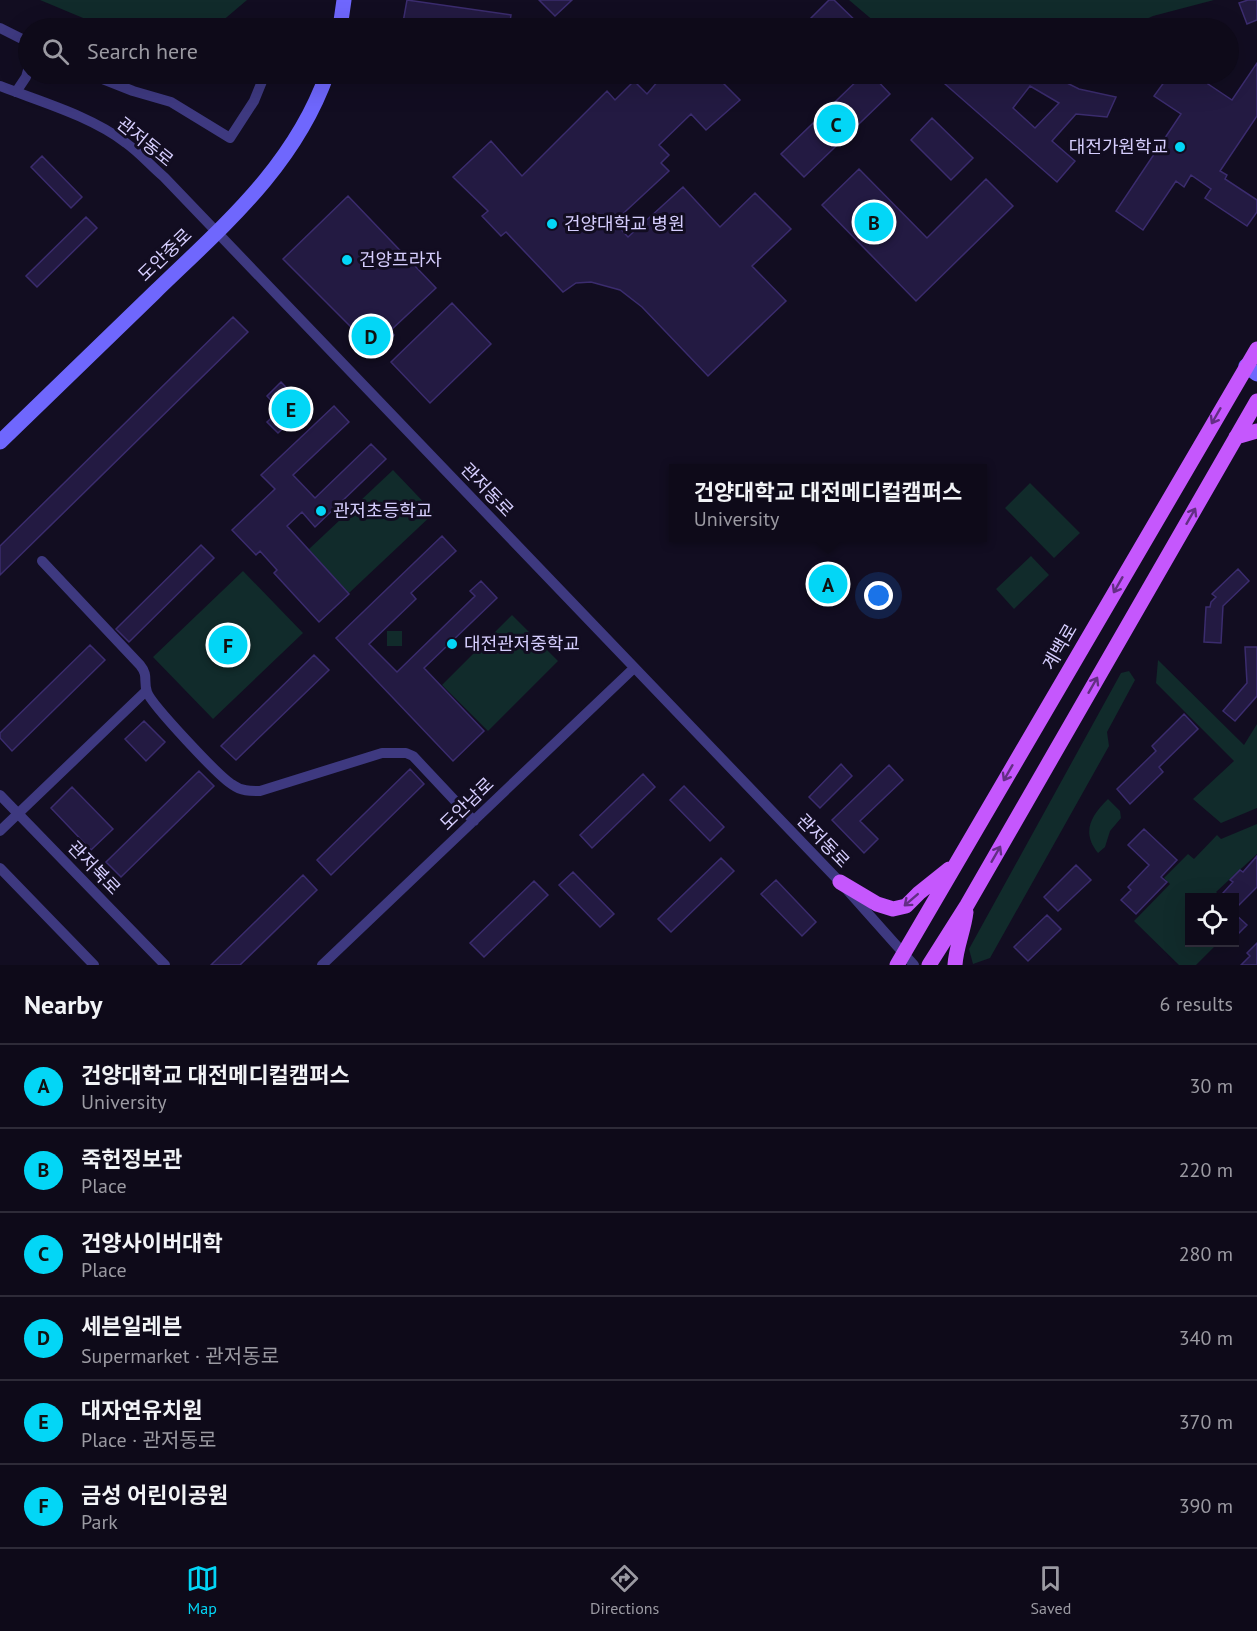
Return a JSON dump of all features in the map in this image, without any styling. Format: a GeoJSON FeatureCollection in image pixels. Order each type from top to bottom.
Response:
{"type":"FeatureCollection","features":[{"type":"Feature","properties":{"kind":"main road","name":"계백로"},"geometry":{"type":"LineString","coordinates":[[905,961],[956,863],[1251,370],[1257,349]]}},
{"type":"Feature","properties":{"kind":"main road"},"geometry":{"type":"LineString","coordinates":[[929,965],[967,904],[1257,401]]}},
{"type":"Feature","properties":{"kind":"main road"},"geometry":{"type":"LineString","coordinates":[[1236,437],[1257,431]]}},
{"type":"Feature","properties":{"kind":"main road"},"geometry":{"type":"LineString","coordinates":[[840,882],[877,904],[893,909],[906,906],[919,892],[956,863]]}},
{"type":"Feature","properties":{"kind":"main road"},"geometry":{"type":"LineString","coordinates":[[955,965],[967,904]]}},
{"type":"Feature","properties":{"kind":"street"},"geometry":{"type":"LineString","coordinates":[[341,18],[344,0]]}},
{"type":"Feature","properties":{"kind":"street"},"geometry":{"type":"LineString","coordinates":[[0,28],[18,37]]}},
{"type":"Feature","properties":{"kind":"street"},"geometry":{"type":"LineString","coordinates":[[16,92],[22,84]]}},
{"type":"Feature","properties":{"kind":"street"},"geometry":{"type":"LineString","coordinates":[[115,84],[171,102],[230,138],[254,100],[261,84]]}},
{"type":"Feature","properties":{"kind":"street","name":"도안중로"},"geometry":{"type":"LineString","coordinates":[[0,442],[242,207],[283,159],[309,114],[322,84]]}},
{"type":"Feature","properties":{"kind":"street","name":"관저동로"},"geometry":{"type":"LineString","coordinates":[[0,86],[36,98],[126,142],[164,177],[840,882],[905,961]]}},
{"type":"Feature","properties":{"kind":"street"},"geometry":{"type":"LineString","coordinates":[[42,561],[140,665],[146,675],[146,692],[195,748],[235,787],[260,791],[382,753],[406,753],[412,756],[474,820]]}},
{"type":"Feature","properties":{"kind":"street","name":"도안남로"},"geometry":{"type":"LineString","coordinates":[[322,965],[634,668]]}},
{"type":"Feature","properties":{"kind":"street"},"geometry":{"type":"LineString","coordinates":[[0,831],[146,692]]}},
{"type":"Feature","properties":{"kind":"street","name":"관저북로"},"geometry":{"type":"LineString","coordinates":[[0,795],[165,965]]}},
{"type":"Feature","properties":{"kind":"street"},"geometry":{"type":"LineString","coordinates":[[0,868],[94,965]]}},
{"type":"Feature","properties":{"kind":"green space"},"geometry":{"type":"Polygon","coordinates":[[[40,0],[247,0],[226,18],[83,18],[40,0]]]}},
{"type":"Feature","properties":{"kind":"green space"},"geometry":{"type":"Polygon","coordinates":[[[849,0],[1214,0],[1149,18],[870,18],[849,0]]]}},
{"type":"Feature","properties":{"kind":"green space"},"geometry":{"type":"Polygon","coordinates":[[[393,470],[434,513],[349,593],[308,550],[393,470]]]}},
{"type":"Feature","properties":{"kind":"green space"},"geometry":{"type":"Polygon","coordinates":[[[1030,483],[1080,533],[1054,558],[1005,508],[1030,483]]]}},
{"type":"Feature","properties":{"kind":"green space"},"geometry":{"type":"Polygon","coordinates":[[[1031,556],[1049,575],[1014,609],[996,589],[1031,556]]]}},
{"type":"Feature","properties":{"kind":"green space"},"geometry":{"type":"Polygon","coordinates":[[[243,571],[303,633],[213,719],[153,657],[243,571]]]}},
{"type":"Feature","properties":{"kind":"green space"},"geometry":{"type":"Polygon","coordinates":[[[512,615],[558,661],[488,731],[442,685],[512,615]]]}},
{"type":"Feature","properties":{"kind":"green space"},"geometry":{"type":"Polygon","coordinates":[[[387,631],[402,631],[402,646],[387,646],[387,631]]]}},
{"type":"Feature","properties":{"kind":"green space"},"geometry":{"type":"Polygon","coordinates":[[[1158,660],[1244,745],[1257,724],[1257,808],[1221,823],[1193,799],[1234,761],[1156,683],[1158,660]]]}},
{"type":"Feature","properties":{"kind":"green space"},"geometry":{"type":"Polygon","coordinates":[[[1129,671],[1135,680],[1107,732],[1109,746],[990,958],[973,964],[969,949],[1121,673],[1129,671]]]}},
{"type":"Feature","properties":{"kind":"green space"},"geometry":{"type":"Polygon","coordinates":[[[1108,799],[1120,811],[1121,818],[1110,831],[1105,847],[1098,853],[1090,838],[1090,824],[1108,799]]]}},
{"type":"Feature","properties":{"kind":"green space"},"geometry":{"type":"Polygon","coordinates":[[[1257,824],[1257,854],[1217,893],[1185,893],[1185,947],[1214,947],[1196,965],[1179,965],[1134,921],[1170,884],[1164,878],[1188,854],[1194,859],[1217,835],[1221,839],[1257,824]]]}},
{"type":"Feature","properties":{"kind":"building"},"geometry":{"type":"Polygon","coordinates":[[[407,0],[511,15],[511,18],[404,18],[407,0]]]}},
{"type":"Feature","properties":{"kind":"building"},"geometry":{"type":"Polygon","coordinates":[[[539,0],[572,0],[555,16],[539,0]]]}},
{"type":"Feature","properties":{"kind":"building"},"geometry":{"type":"Polygon","coordinates":[[[829,0],[834,0],[853,18],[811,18],[829,0]]]}},
{"type":"Feature","properties":{"kind":"building"},"geometry":{"type":"Polygon","coordinates":[[[1257,0],[1257,20],[1247,24],[1239,3],[1257,0]]]}},
{"type":"Feature","properties":{"kind":"building","name":"대전가원학교"},"geometry":{"type":"Polygon","coordinates":[[[1257,63],[1257,116],[1220,171],[1227,175],[1225,179],[1257,200],[1257,212],[1247,226],[1205,198],[1211,189],[1191,175],[1184,187],[1176,181],[1143,230],[1116,211],[1181,114],[1154,96],[1163,84],[1208,84],[1232,100],[1257,63]]]}},
{"type":"Feature","properties":{"kind":"building","name":"건양대학교 병원"},"geometry":{"type":"Polygon","coordinates":[[[631,84],[637,84],[647,94],[656,84],[724,84],[740,100],[706,130],[691,114],[659,145],[669,155],[661,163],[669,171],[614,222],[628,237],[683,187],[720,227],[755,193],[791,229],[752,266],[786,301],[708,376],[642,307],[620,290],[591,282],[576,283],[563,292],[506,232],[501,236],[482,216],[488,211],[453,177],[491,141],[522,176],[607,91],[615,100],[631,84]]]}},
{"type":"Feature","properties":{"kind":"building"},"geometry":{"type":"Polygon","coordinates":[[[854,84],[880,84],[890,94],[804,177],[781,154],[854,84]]]}},
{"type":"Feature","properties":{"kind":"building"},"geometry":{"type":"Polygon","coordinates":[[[945,84],[1069,84],[1079,89],[1116,97],[1107,117],[1076,114],[1052,141],[1075,161],[1057,182],[945,84]],[[1030,86],[1013,108],[1035,128],[1059,103],[1030,86]]]}},
{"type":"Feature","properties":{"kind":"building"},"geometry":{"type":"Polygon","coordinates":[[[932,118],[973,158],[951,180],[911,140],[932,118]]]}},
{"type":"Feature","properties":{"kind":"building"},"geometry":{"type":"Polygon","coordinates":[[[42,156],[82,197],[71,208],[31,167],[42,156]]]}},
{"type":"Feature","properties":{"kind":"building"},"geometry":{"type":"Polygon","coordinates":[[[859,169],[927,238],[986,179],[1013,206],[916,301],[822,205],[859,169]]]}},
{"type":"Feature","properties":{"kind":"building","name":"건양프라자"},"geometry":{"type":"Polygon","coordinates":[[[348,196],[436,288],[390,331],[394,335],[376,352],[283,259],[348,196]]]}},
{"type":"Feature","properties":{"kind":"building"},"geometry":{"type":"Polygon","coordinates":[[[86,217],[97,228],[37,287],[26,276],[86,217]]]}},
{"type":"Feature","properties":{"kind":"building","name":"건양프라자"},"geometry":{"type":"Polygon","coordinates":[[[452,303],[491,344],[430,403],[391,362],[452,303]]]}},
{"type":"Feature","properties":{"kind":"building"},"geometry":{"type":"Polygon","coordinates":[[[233,317],[248,332],[0,575],[0,546],[233,317]]]}},
{"type":"Feature","properties":{"kind":"building"},"geometry":{"type":"Polygon","coordinates":[[[281,382],[305,407],[278,433],[267,422],[280,410],[267,396],[281,382]]]}},
{"type":"Feature","properties":{"kind":"building"},"geometry":{"type":"Polygon","coordinates":[[[334,406],[349,422],[293,475],[315,498],[371,444],[386,459],[315,527],[302,512],[287,526],[349,594],[319,622],[274,573],[277,570],[260,551],[256,555],[232,530],[275,489],[261,475],[334,406]]]}},
{"type":"Feature","properties":{"kind":"building"},"geometry":{"type":"Polygon","coordinates":[[[442,536],[456,551],[411,593],[416,599],[369,644],[397,672],[475,596],[470,591],[481,581],[497,598],[424,668],[484,731],[453,761],[336,638],[442,536]]]}},
{"type":"Feature","properties":{"kind":"building"},"geometry":{"type":"Polygon","coordinates":[[[201,545],[214,558],[129,642],[116,629],[201,545]]]}},
{"type":"Feature","properties":{"kind":"building"},"geometry":{"type":"Polygon","coordinates":[[[1238,569],[1249,581],[1223,606],[1221,643],[1204,642],[1206,607],[1210,607],[1216,597],[1212,594],[1238,569]]]}},
{"type":"Feature","properties":{"kind":"building"},"geometry":{"type":"Polygon","coordinates":[[[90,645],[105,660],[12,751],[0,738],[0,733],[90,645]]]}},
{"type":"Feature","properties":{"kind":"building"},"geometry":{"type":"Polygon","coordinates":[[[1245,647],[1257,647],[1257,696],[1235,721],[1223,711],[1247,683],[1245,647]]]}},
{"type":"Feature","properties":{"kind":"building"},"geometry":{"type":"Polygon","coordinates":[[[314,655],[329,670],[236,760],[221,746],[314,655]]]}},
{"type":"Feature","properties":{"kind":"building"},"geometry":{"type":"Polygon","coordinates":[[[1184,714],[1198,729],[1159,767],[1163,772],[1130,804],[1117,789],[1156,751],[1152,746],[1184,714]]]}},
{"type":"Feature","properties":{"kind":"building"},"geometry":{"type":"Polygon","coordinates":[[[144,721],[165,742],[146,761],[125,739],[144,721]]]}},
{"type":"Feature","properties":{"kind":"building"},"geometry":{"type":"Polygon","coordinates":[[[841,764],[852,776],[820,808],[809,797],[841,764]]]}},
{"type":"Feature","properties":{"kind":"building"},"geometry":{"type":"Polygon","coordinates":[[[889,765],[903,780],[860,821],[878,839],[864,853],[832,820],[889,765]]]}},
{"type":"Feature","properties":{"kind":"building"},"geometry":{"type":"Polygon","coordinates":[[[410,769],[424,784],[331,875],[317,860],[410,769]]]}},
{"type":"Feature","properties":{"kind":"building"},"geometry":{"type":"Polygon","coordinates":[[[199,771],[214,786],[121,877],[106,862],[199,771]]]}},
{"type":"Feature","properties":{"kind":"building"},"geometry":{"type":"Polygon","coordinates":[[[643,774],[655,787],[592,848],[580,835],[643,774]]]}},
{"type":"Feature","properties":{"kind":"building"},"geometry":{"type":"Polygon","coordinates":[[[684,786],[724,827],[710,841],[670,800],[684,786]]]}},
{"type":"Feature","properties":{"kind":"building"},"geometry":{"type":"Polygon","coordinates":[[[72,787],[113,829],[91,850],[51,808],[72,787]]]}},
{"type":"Feature","properties":{"kind":"building"},"geometry":{"type":"Polygon","coordinates":[[[1144,829],[1177,860],[1161,877],[1167,882],[1136,914],[1121,900],[1131,890],[1128,887],[1149,865],[1128,845],[1144,829]]]}},
{"type":"Feature","properties":{"kind":"building"},"geometry":{"type":"Polygon","coordinates":[[[1257,856],[1257,887],[1239,905],[1239,893],[1223,893],[1233,882],[1230,880],[1240,870],[1243,872],[1257,856]]]}},
{"type":"Feature","properties":{"kind":"building"},"geometry":{"type":"Polygon","coordinates":[[[721,858],[734,871],[671,932],[658,919],[721,858]]]}},
{"type":"Feature","properties":{"kind":"building"},"geometry":{"type":"Polygon","coordinates":[[[1076,865],[1091,880],[1058,911],[1044,897],[1076,865]]]}},
{"type":"Feature","properties":{"kind":"building"},"geometry":{"type":"Polygon","coordinates":[[[573,872],[614,914],[600,927],[559,885],[573,872]]]}},
{"type":"Feature","properties":{"kind":"building"},"geometry":{"type":"Polygon","coordinates":[[[303,875],[317,890],[240,965],[211,965],[303,875]]]}},
{"type":"Feature","properties":{"kind":"building"},"geometry":{"type":"Polygon","coordinates":[[[776,880],[816,922],[802,936],[761,894],[776,880]]]}},
{"type":"Feature","properties":{"kind":"building"},"geometry":{"type":"Polygon","coordinates":[[[534,881],[548,895],[484,957],[470,943],[534,881]]]}},
{"type":"Feature","properties":{"kind":"building"},"geometry":{"type":"Polygon","coordinates":[[[1047,915],[1061,929],[1028,961],[1014,947],[1047,915]]]}},
{"type":"Feature","properties":{"kind":"building"},"geometry":{"type":"Polygon","coordinates":[[[1239,918],[1247,925],[1239,933],[1239,918]]]}},
{"type":"Feature","properties":{"kind":"building"},"geometry":{"type":"Polygon","coordinates":[[[1257,943],[1257,965],[1241,965],[1250,956],[1247,953],[1257,943]]]}},
{"type":"Feature","properties":{"kind":"place","name":"건양사이버대학"},"geometry":{"type":"Point","coordinates":[836,124]}},
{"type":"Feature","properties":{"kind":"place","name":"대전가원학교"},"geometry":{"type":"Point","coordinates":[1180,147]}},
{"type":"Feature","properties":{"kind":"place","name":"죽헌정보관"},"geometry":{"type":"Point","coordinates":[874,222]}},
{"type":"Feature","properties":{"kind":"place","name":"건양대학교 병원"},"geometry":{"type":"Point","coordinates":[552,224]}},
{"type":"Feature","properties":{"kind":"place","name":"건양프라자"},"geometry":{"type":"Point","coordinates":[347,260]}},
{"type":"Feature","properties":{"kind":"place","name":"세븐일레븐"},"geometry":{"type":"Point","coordinates":[371,336]}},
{"type":"Feature","properties":{"kind":"place","name":"대자연유치원"},"geometry":{"type":"Point","coordinates":[291,409]}},
{"type":"Feature","properties":{"kind":"place","name":"관저초등학교"},"geometry":{"type":"Point","coordinates":[321,511]}},
{"type":"Feature","properties":{"kind":"place","name":"건양대학교 대전메디컬캠퍼스"},"geometry":{"type":"Point","coordinates":[828,584]}},
{"type":"Feature","properties":{"kind":"place","name":"대전관저중학교"},"geometry":{"type":"Point","coordinates":[452,644]}},
{"type":"Feature","properties":{"kind":"place","name":"금성 어린이공원"},"geometry":{"type":"Point","coordinates":[228,645]}}]}
